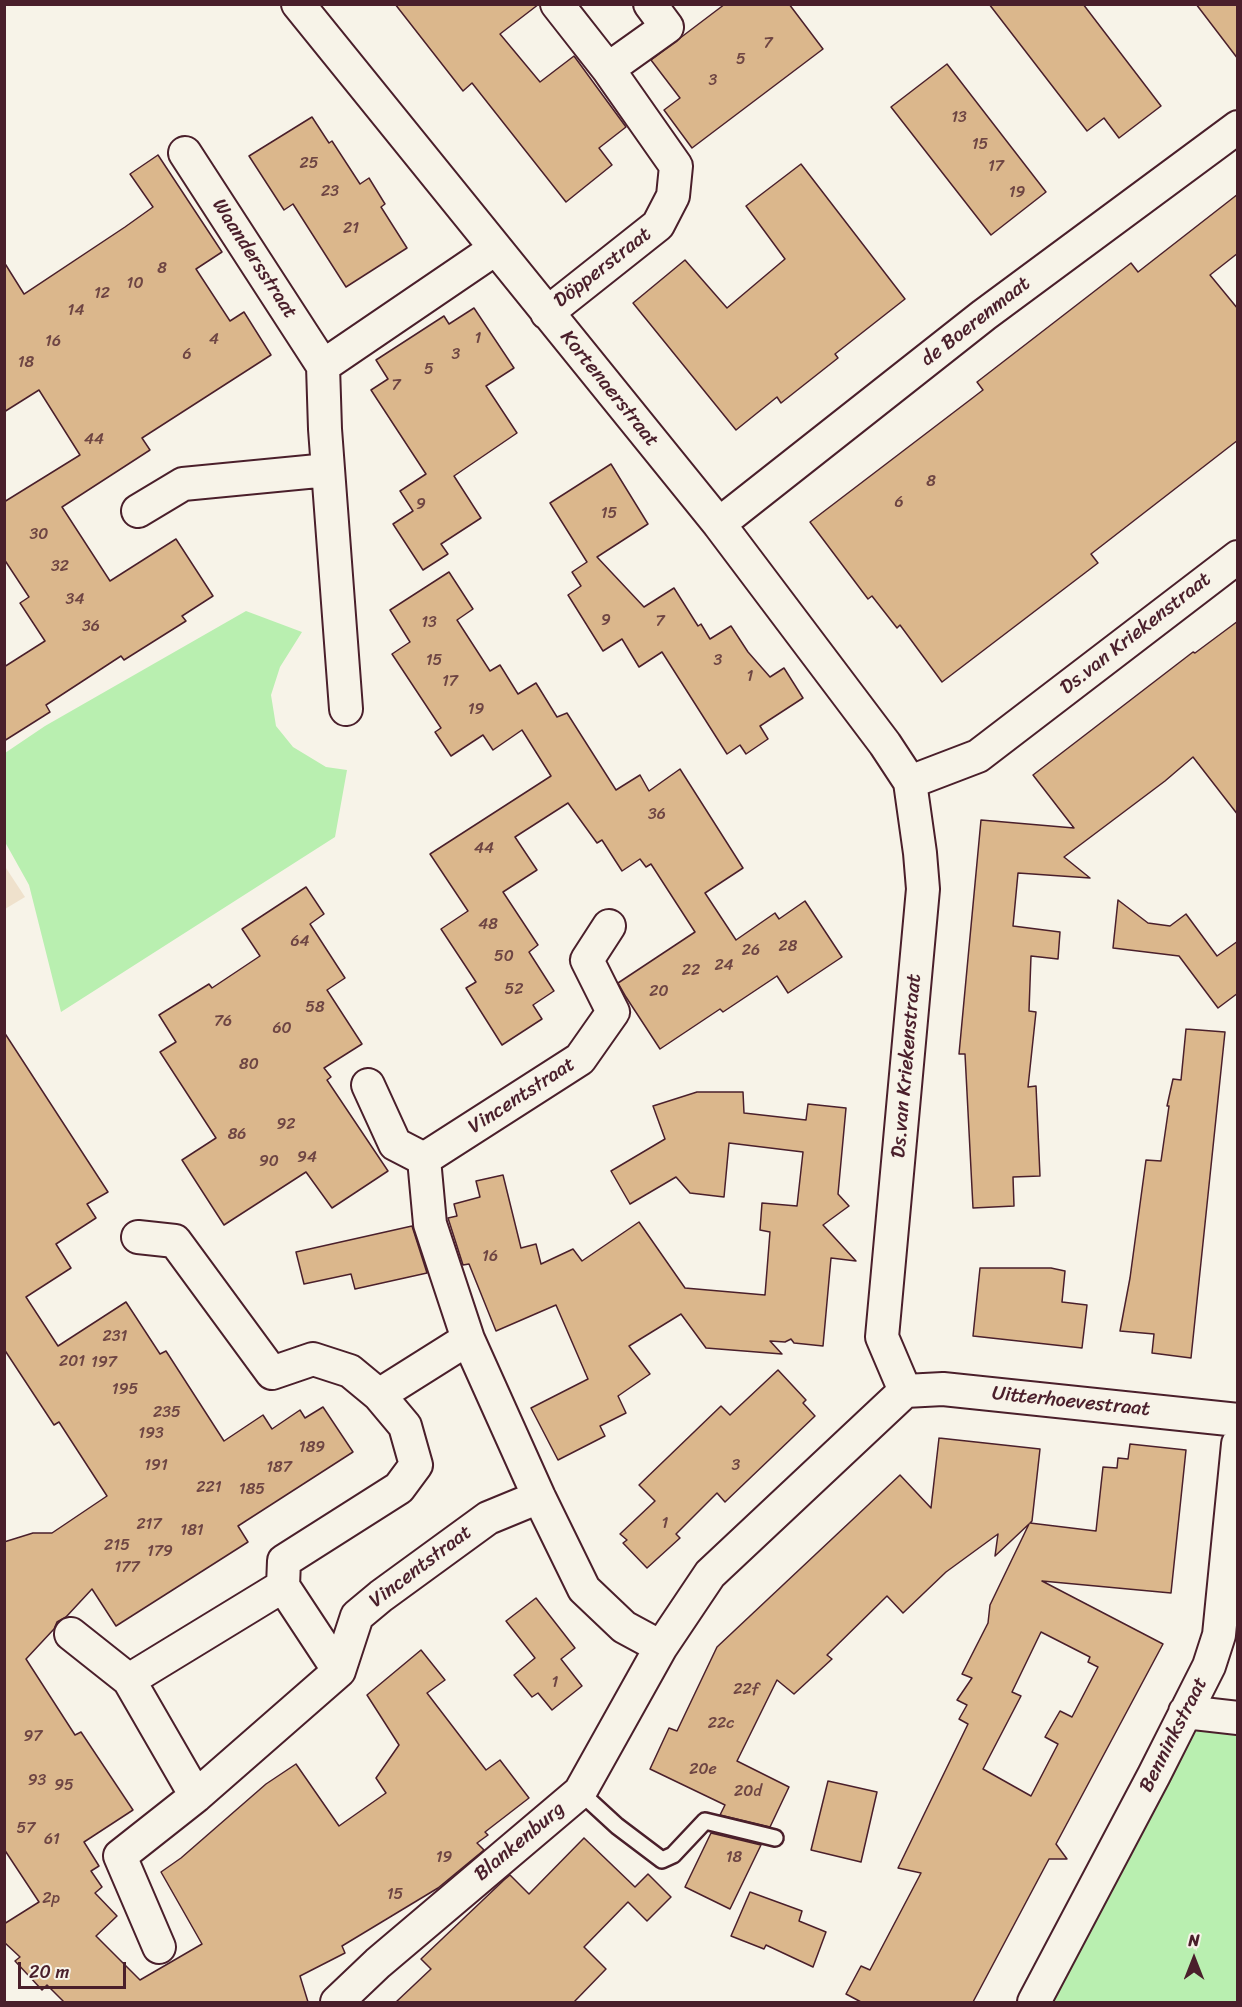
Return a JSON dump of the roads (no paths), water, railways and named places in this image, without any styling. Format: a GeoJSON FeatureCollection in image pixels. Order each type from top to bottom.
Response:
{"type":"FeatureCollection","features":[{"type":"Feature","properties":{"kind":"street","name":"Kortenaerstraat"},"geometry":{"type":"LineString","coordinates":[[298,4],[719,524],[885,744],[910,782]]}},
{"type":"Feature","properties":{"kind":"street","name":"Döpperstraat"},"geometry":{"type":"LineString","coordinates":[[547,313],[658,225],[673,196],[676,166],[608,69],[557,4]]}},
{"type":"Feature","properties":{"kind":"street"},"geometry":{"type":"LineString","coordinates":[[608,69],[667,27],[650,4]]}},
{"type":"Feature","properties":{"kind":"street","name":"de Boerenmaat"},"geometry":{"type":"LineString","coordinates":[[719,524],[984,315],[1238,127]]}},
{"type":"Feature","properties":{"kind":"street","name":"Waandersstraat"},"geometry":{"type":"LineString","coordinates":[[185,153],[323,366]]}},
{"type":"Feature","properties":{"kind":"street"},"geometry":{"type":"LineString","coordinates":[[346,709],[328,470],[323,366],[495,249]]}},
{"type":"Feature","properties":{"kind":"street"},"geometry":{"type":"LineString","coordinates":[[138,511],[183,484],[328,470]]}},
{"type":"Feature","properties":{"kind":"street","name":"Ds.van Kriekenstraat"},"geometry":{"type":"LineString","coordinates":[[905,1391],[882,1337],[923,889],[910,782],[978,756],[1238,557]]}},
{"type":"Feature","properties":{"kind":"street","name":"Vincentstraat"},"geometry":{"type":"LineString","coordinates":[[424,1159],[580,1059],[613,1012],[587,960],[609,926]]}},
{"type":"Feature","properties":{"kind":"street"},"geometry":{"type":"LineString","coordinates":[[368,1085],[395,1144],[424,1159],[430,1224],[468,1338],[539,1497],[584,1589],[624,1627],[661,1647],[710,1574],[905,1391]]}},
{"type":"Feature","properties":{"kind":"street"},"geometry":{"type":"LineString","coordinates":[[138,1237],[175,1241],[272,1373],[313,1359],[350,1371],[379,1395],[405,1426],[416,1465],[399,1488],[284,1561],[283,1586],[339,1671],[196,1796],[120,1856],[159,1947]]}},
{"type":"Feature","properties":{"kind":"street"},"geometry":{"type":"LineString","coordinates":[[379,1395],[468,1338]]}},
{"type":"Feature","properties":{"kind":"street","name":"Uitterhoevestraat"},"geometry":{"type":"LineString","coordinates":[[905,1391],[943,1389],[1238,1419]]}},
{"type":"Feature","properties":{"kind":"street","name":"Benninkstraat"},"geometry":{"type":"LineString","coordinates":[[1034,2002],[1209,1666],[1219,1635],[1238,1444]]}},
{"type":"Feature","properties":{"kind":"street","name":"Vincentstraat"},"geometry":{"type":"LineString","coordinates":[[339,1671],[357,1616],[488,1518],[539,1497]]}},
{"type":"Feature","properties":{"kind":"street"},"geometry":{"type":"LineString","coordinates":[[129,1680],[283,1586]]}},
{"type":"Feature","properties":{"kind":"street"},"geometry":{"type":"LineString","coordinates":[[71,1634],[129,1680],[196,1796]]}},
{"type":"Feature","properties":{"kind":"street","name":"Blankenburg"},"geometry":{"type":"LineString","coordinates":[[337,2002],[378,1963],[580,1792],[661,1647]]}},
{"type":"Feature","properties":{"kind":"street"},"geometry":{"type":"LineString","coordinates":[[1185,1712],[1238,1718]]}},
{"type":"Feature","properties":{"kind":"lane"},"geometry":{"type":"LineString","coordinates":[[580,1792],[617,1827],[662,1860],[673,1855],[705,1821],[775,1838]]}}]}
